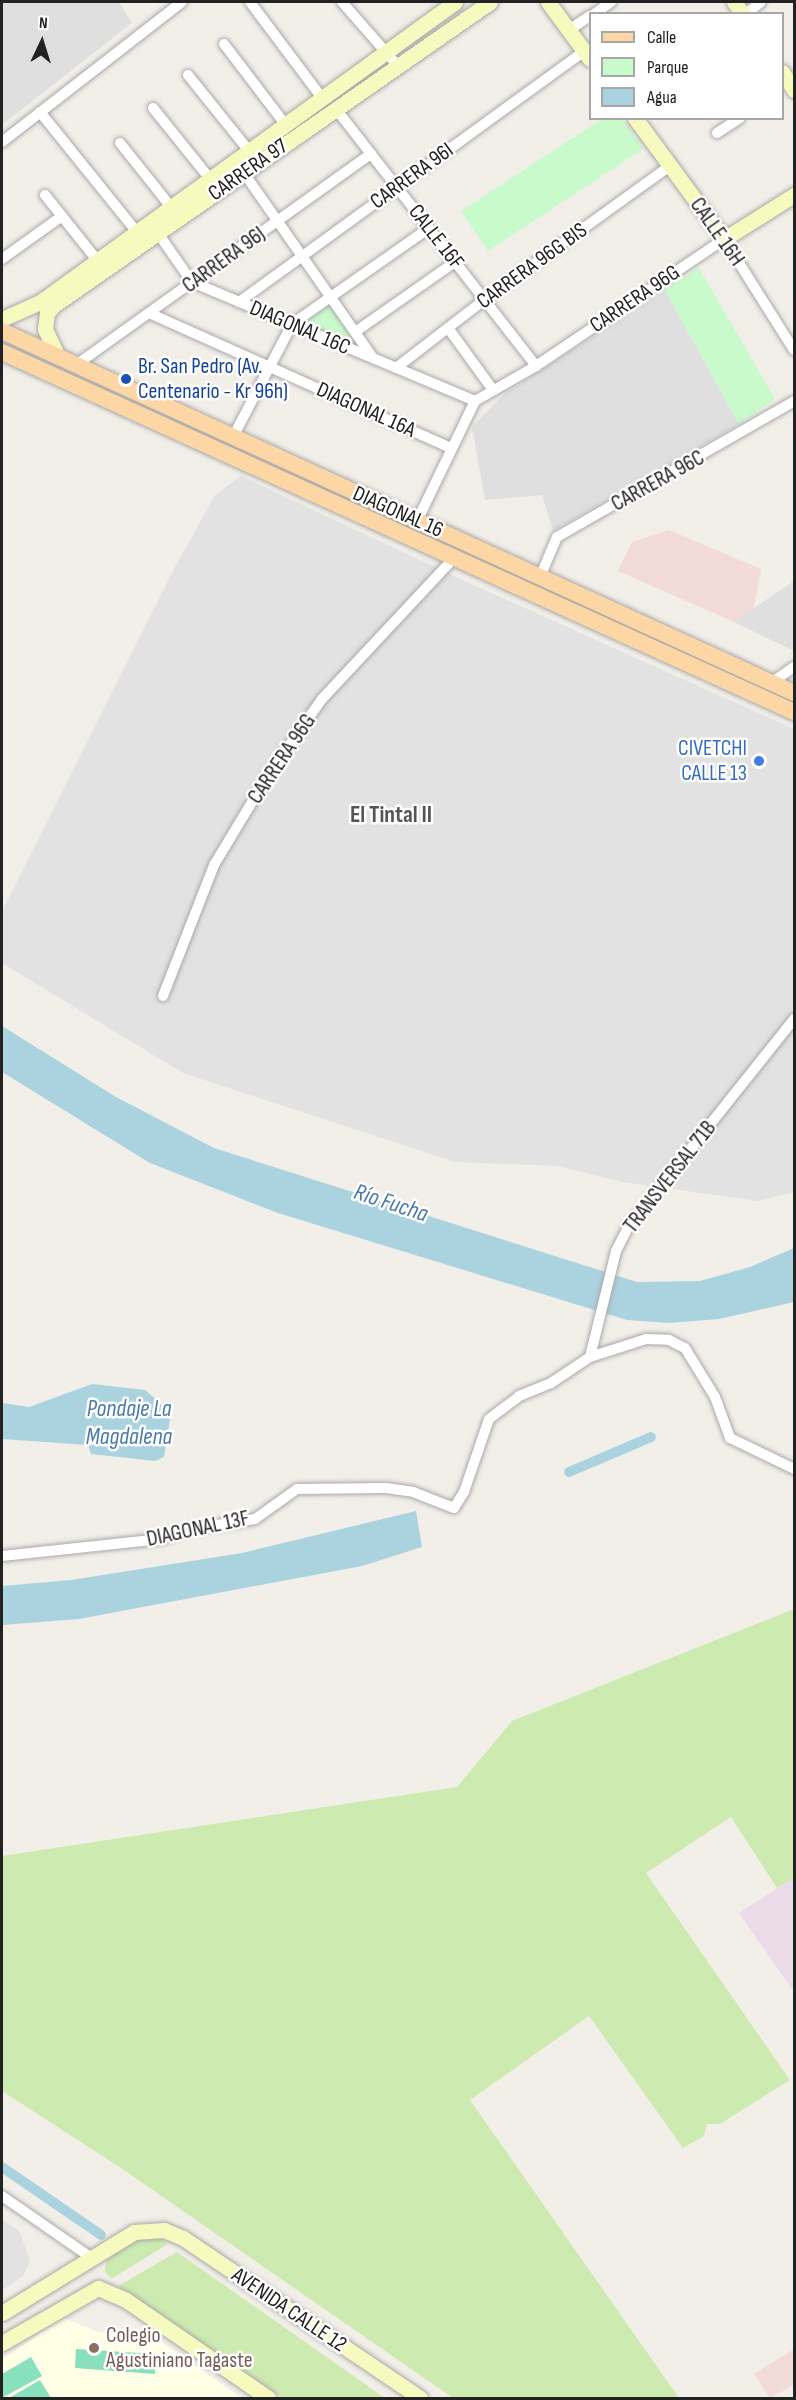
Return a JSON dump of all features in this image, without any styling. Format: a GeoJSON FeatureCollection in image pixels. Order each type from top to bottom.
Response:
{"type":"FeatureCollection","features":[{"type":"Feature","properties":{"kind":"main road","name":"DIAGONAL 16"},"geometry":{"type":"LineString","coordinates":[[2,331],[795,693]]}},
{"type":"Feature","properties":{"kind":"main road","name":"DIAGONAL 16"},"geometry":{"type":"LineString","coordinates":[[2,352],[795,712]]}},
{"type":"Feature","properties":{"kind":"street"},"geometry":{"type":"LineString","coordinates":[[2,142],[182,2]]}},
{"type":"Feature","properties":{"kind":"street"},"geometry":{"type":"LineString","coordinates":[[250,2],[322,98]]}},
{"type":"Feature","properties":{"kind":"street"},"geometry":{"type":"LineString","coordinates":[[342,2],[398,66]]}},
{"type":"Feature","properties":{"kind":"street","name":"CARRERA 97"},"geometry":{"type":"LineString","coordinates":[[2,319],[40,302],[137,232],[154,227],[171,207],[453,2]]}},
{"type":"Feature","properties":{"kind":"street","name":"CARRERA 97"},"geometry":{"type":"LineString","coordinates":[[58,357],[45,328],[50,308],[154,227],[244,172],[490,2]]}},
{"type":"Feature","properties":{"kind":"street"},"geometry":{"type":"LineString","coordinates":[[548,2],[587,55]]}},
{"type":"Feature","properties":{"kind":"street"},"geometry":{"type":"LineString","coordinates":[[596,12],[611,2]]}},
{"type":"Feature","properties":{"kind":"street"},"geometry":{"type":"LineString","coordinates":[[747,12],[761,2]]}},
{"type":"Feature","properties":{"kind":"street"},"geometry":{"type":"LineString","coordinates":[[569,30],[589,17]]}},
{"type":"Feature","properties":{"kind":"street"},"geometry":{"type":"LineString","coordinates":[[224,44],[285,124]]}},
{"type":"Feature","properties":{"kind":"street","name":"CARRERA 96I"},"geometry":{"type":"LineString","coordinates":[[240,302],[397,187],[587,55]]}},
{"type":"Feature","properties":{"kind":"street"},"geometry":{"type":"LineString","coordinates":[[188,75],[249,150]]}},
{"type":"Feature","properties":{"kind":"street"},"geometry":{"type":"LineString","coordinates":[[784,75],[790,90]]}},
{"type":"Feature","properties":{"kind":"street"},"geometry":{"type":"LineString","coordinates":[[153,108],[210,179]]}},
{"type":"Feature","properties":{"kind":"street","name":"CALLE 16F"},"geometry":{"type":"LineString","coordinates":[[336,109],[536,366]]}},
{"type":"Feature","properties":{"kind":"street"},"geometry":{"type":"LineString","coordinates":[[40,112],[137,232]]}},
{"type":"Feature","properties":{"kind":"street","name":"CALLE 16H"},"geometry":{"type":"LineString","coordinates":[[636,120],[724,239],[795,350]]}},
{"type":"Feature","properties":{"kind":"street"},"geometry":{"type":"LineString","coordinates":[[717,133],[737,120]]}},
{"type":"Feature","properties":{"kind":"street"},"geometry":{"type":"LineString","coordinates":[[120,143],[171,207]]}},
{"type":"Feature","properties":{"kind":"street","name":"CARRERA 96J"},"geometry":{"type":"LineString","coordinates":[[76,365],[371,153]]}},
{"type":"Feature","properties":{"kind":"street","name":"CARRERA 96G BIS"},"geometry":{"type":"LineString","coordinates":[[396,368],[484,300],[670,166]]}},
{"type":"Feature","properties":{"kind":"street"},"geometry":{"type":"LineString","coordinates":[[244,172],[373,358]]}},
{"type":"Feature","properties":{"kind":"street"},"geometry":{"type":"LineString","coordinates":[[45,195],[98,260]]}},
{"type":"Feature","properties":{"kind":"street","name":"CARRERA 96G"},"geometry":{"type":"LineString","coordinates":[[475,401],[536,366],[724,239],[795,195]]}},
{"type":"Feature","properties":{"kind":"street"},"geometry":{"type":"LineString","coordinates":[[2,259],[62,216]]}},
{"type":"Feature","properties":{"kind":"street"},"geometry":{"type":"LineString","coordinates":[[154,227],[192,282]]}},
{"type":"Feature","properties":{"kind":"street"},"geometry":{"type":"LineString","coordinates":[[233,437],[292,324],[429,228]]}},
{"type":"Feature","properties":{"kind":"street"},"geometry":{"type":"LineString","coordinates":[[355,332],[455,262]]}},
{"type":"Feature","properties":{"kind":"street","name":"DIAGONAL 16C"},"geometry":{"type":"LineString","coordinates":[[192,282],[475,401]]}},
{"type":"Feature","properties":{"kind":"street","name":"DIAGONAL 16A"},"geometry":{"type":"LineString","coordinates":[[149,313],[451,448]]}},
{"type":"Feature","properties":{"kind":"street"},"geometry":{"type":"LineString","coordinates":[[448,328],[493,390]]}},
{"type":"Feature","properties":{"kind":"street"},"geometry":{"type":"LineString","coordinates":[[417,520],[475,401]]}},
{"type":"Feature","properties":{"kind":"street","name":"CARRERA 96C"},"geometry":{"type":"LineString","coordinates":[[540,577],[557,537],[795,401]]}},
{"type":"Feature","properties":{"kind":"street","name":"CARRERA 96G"},"geometry":{"type":"LineString","coordinates":[[163,996],[214,866],[269,774],[322,699],[455,557]]}},
{"type":"Feature","properties":{"kind":"street"},"geometry":{"type":"LineString","coordinates":[[771,683],[795,667]]}},
{"type":"Feature","properties":{"kind":"street","name":"TRANSVERSAL 71B"},"geometry":{"type":"LineString","coordinates":[[590,1357],[597,1317],[616,1251],[629,1226],[795,1019]]}},
{"type":"Feature","properties":{"kind":"street"},"geometry":{"type":"LineString","coordinates":[[590,1357],[646,1339],[669,1340],[685,1348],[715,1397],[730,1438],[795,1469]]}},
{"type":"Feature","properties":{"kind":"street","name":"DIAGONAL 13F"},"geometry":{"type":"LineString","coordinates":[[2,1556],[162,1539],[192,1529],[255,1519],[297,1489],[386,1488],[413,1492],[454,1508],[464,1492],[489,1419],[519,1396],[551,1383],[590,1357]]}},
{"type":"Feature","properties":{"kind":"street"},"geometry":{"type":"LineString","coordinates":[[2,2196],[93,2259],[98,2288]]}},
{"type":"Feature","properties":{"kind":"street","name":"AVENIDA CALLE 12"},"geometry":{"type":"LineString","coordinates":[[93,2259],[134,2232],[156,2228],[183,2238],[420,2398]]}},
{"type":"Feature","properties":{"kind":"street"},"geometry":{"type":"LineString","coordinates":[[2,2313],[93,2259]]}},
{"type":"Feature","properties":{"kind":"street"},"geometry":{"type":"LineString","coordinates":[[2,2343],[98,2288]]}},
{"type":"Feature","properties":{"kind":"street"},"geometry":{"type":"LineString","coordinates":[[98,2288],[126,2300],[267,2398]]}},
{"type":"Feature","properties":{"kind":"shaded area"},"geometry":{"type":"Polygon","coordinates":[[[2,2],[119,2],[132,23],[2,125],[2,2]]]}},
{"type":"Feature","properties":{"kind":"shaded area"},"geometry":{"type":"Polygon","coordinates":[[[665,290],[739,424],[553,531],[542,495],[485,500],[472,427],[504,394],[665,290]]]}},
{"type":"Feature","properties":{"kind":"shaded area"},"geometry":{"type":"Polygon","coordinates":[[[241,476],[465,581],[794,729],[794,1192],[758,1201],[623,1182],[558,1166],[455,1162],[183,1073],[2,963],[2,911],[175,567],[215,495],[241,476]]]}},
{"type":"Feature","properties":{"kind":"shaded area"},"geometry":{"type":"Polygon","coordinates":[[[669,530],[761,569],[754,608],[734,622],[618,571],[632,542],[669,530]]]}},
{"type":"Feature","properties":{"kind":"shaded area"},"geometry":{"type":"Polygon","coordinates":[[[794,581],[794,651],[734,622],[754,608],[794,581]]]}},
{"type":"Feature","properties":{"kind":"shaded area"},"geometry":{"type":"Polygon","coordinates":[[[794,1877],[794,1992],[739,1913],[794,1877]]]}},
{"type":"Feature","properties":{"kind":"shaded area"},"geometry":{"type":"Polygon","coordinates":[[[2,2219],[20,2232],[30,2261],[23,2276],[2,2290],[2,2219]]]}},
{"type":"Feature","properties":{"kind":"shaded area","name":"Colegio Agustiniano Tagaste"},"geometry":{"type":"Polygon","coordinates":[[[64,2318],[98,2332],[154,2337],[242,2398],[2,2398],[2,2359],[64,2318]]]}},
{"type":"Feature","properties":{"kind":"shaded area"},"geometry":{"type":"Polygon","coordinates":[[[794,2349],[794,2385],[770,2398],[754,2374],[794,2349]]]}},
{"type":"Feature","properties":{"kind":"green space"},"geometry":{"type":"Polygon","coordinates":[[[600,120],[624,120],[643,149],[488,251],[461,211],[600,120]]]}},
{"type":"Feature","properties":{"kind":"green space"},"geometry":{"type":"Polygon","coordinates":[[[699,268],[775,399],[739,424],[665,290],[699,268]]]}},
{"type":"Feature","properties":{"kind":"green space"},"geometry":{"type":"Polygon","coordinates":[[[333,302],[364,350],[301,323],[333,302]]]}},
{"type":"Feature","properties":{"kind":"green space"},"geometry":{"type":"Polygon","coordinates":[[[794,1609],[794,1878],[777,1888],[731,1817],[646,1873],[790,2080],[720,2124],[707,2124],[704,2136],[683,2148],[589,2016],[470,2100],[679,2398],[453,2398],[121,2168],[2,2091],[2,1856],[457,1787],[512,1721],[794,1609]]]}},
{"type":"Feature","properties":{"kind":"green space"},"geometry":{"type":"Polygon","coordinates":[[[158,2236],[168,2244],[111,2279],[105,2272],[106,2260],[141,2238],[158,2236]]]}},
{"type":"Feature","properties":{"kind":"green space"},"geometry":{"type":"Polygon","coordinates":[[[177,2252],[385,2398],[283,2398],[118,2286],[177,2252]]]}},
{"type":"Feature","properties":{"kind":"green space"},"geometry":{"type":"Polygon","coordinates":[[[76,2349],[156,2354],[155,2374],[75,2368],[76,2349]]]}},
{"type":"Feature","properties":{"kind":"green space"},"geometry":{"type":"Polygon","coordinates":[[[31,2357],[42,2376],[2,2398],[2,2374],[31,2357]]]}},
{"type":"Feature","properties":{"kind":"green space"},"geometry":{"type":"Polygon","coordinates":[[[40,2380],[51,2398],[9,2398],[40,2380]]]}},
{"type":"Feature","properties":{"kind":"water"},"geometry":{"type":"Polygon","coordinates":[[[2,1026],[116,1097],[214,1148],[637,1282],[700,1281],[750,1267],[794,1248],[794,1302],[719,1319],[669,1323],[627,1320],[278,1213],[150,1163],[2,1072],[2,1026]]]}},
{"type":"Feature","properties":{"kind":"water","name":"Pondaje La Magdalena"},"geometry":{"type":"Polygon","coordinates":[[[92,1384],[145,1390],[160,1403],[170,1419],[164,1457],[155,1461],[91,1454],[88,1445],[2,1439],[2,1403],[29,1407],[92,1384]]]}},
{"type":"Feature","properties":{"kind":"water"},"geometry":{"type":"Polygon","coordinates":[[[416,1511],[422,1547],[362,1566],[79,1619],[2,1625],[2,1586],[71,1580],[242,1553],[416,1511]]]}},
{"type":"Feature","properties":{"kind":"waterway"},"geometry":{"type":"LineString","coordinates":[[569,1472],[651,1437]]}},
{"type":"Feature","properties":{"kind":"waterway"},"geometry":{"type":"LineString","coordinates":[[2,2167],[101,2235]]}},
{"type":"Feature","properties":{"kind":"place","name":"Br. San Pedro (Av. Centenario - Kr 96h)"},"geometry":{"type":"Point","coordinates":[126,379]}},
{"type":"Feature","properties":{"kind":"place","name":"CIVETCHI CALLE 13"},"geometry":{"type":"Point","coordinates":[759,761]}},
{"type":"Feature","properties":{"kind":"place","name":"Colegio Agustiniano Tagaste"},"geometry":{"type":"Point","coordinates":[94,2348]}},
{"type":"Feature","properties":{"kind":"district","name":"El Tintal II"},"geometry":{"type":"Point","coordinates":[391,815]}},
{"type":"Feature","properties":{"kind":"water label","name":"Río Fucha"},"geometry":{"type":"Point","coordinates":[391,1203]}}]}
